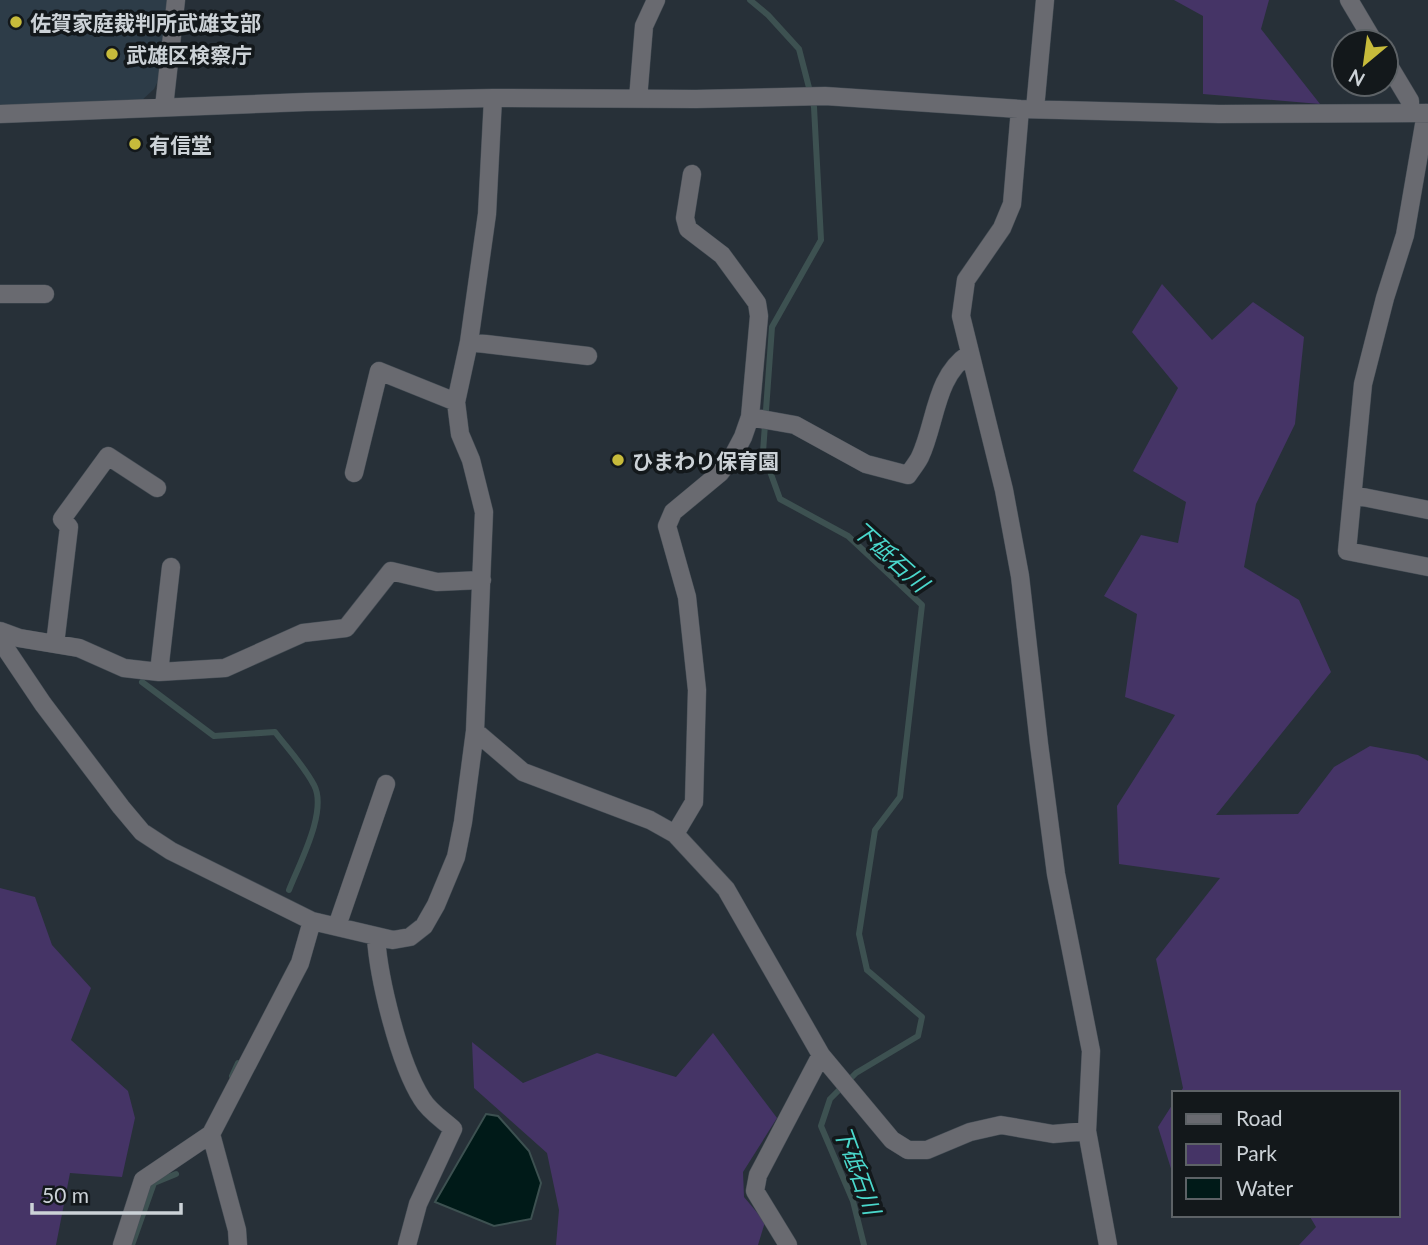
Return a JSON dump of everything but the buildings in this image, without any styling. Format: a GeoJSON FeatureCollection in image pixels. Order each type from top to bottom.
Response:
{"type":"FeatureCollection","features":[{"type":"Feature","properties":{"kind":"street"},"geometry":{"type":"LineString","coordinates":[[164,107],[176,0]]}},
{"type":"Feature","properties":{"kind":"street"},"geometry":{"type":"LineString","coordinates":[[638,99],[644,26],[656,0]]}},
{"type":"Feature","properties":{"kind":"street"},"geometry":{"type":"LineString","coordinates":[[1045,0],[1012,204],[1002,229],[966,280],[961,316],[1004,490],[1020,576],[1038,744],[1056,874],[1091,1051],[1087,1131],[1108,1245]]}},
{"type":"Feature","properties":{"kind":"street"},"geometry":{"type":"LineString","coordinates":[[1349,0],[1366,28]]}},
{"type":"Feature","properties":{"kind":"street"},"geometry":{"type":"LineString","coordinates":[[1400,84],[1421,113],[1405,235],[1385,298],[1363,384],[1348,551],[1428,567]]}},
{"type":"Feature","properties":{"kind":"street"},"geometry":{"type":"LineString","coordinates":[[0,114],[493,98],[803,96],[1028,109],[1219,114],[1421,113]]}},
{"type":"Feature","properties":{"kind":"street"},"geometry":{"type":"LineString","coordinates":[[0,640],[121,807],[142,832],[170,851],[312,921],[393,940],[410,937],[424,926],[456,857],[475,731],[484,512],[471,460],[460,434],[457,402],[488,214],[493,98]]}},
{"type":"Feature","properties":{"kind":"street"},"geometry":{"type":"LineString","coordinates":[[675,834],[694,802],[697,690],[687,597],[667,526],[673,512],[720,473],[743,438],[750,417],[759,316],[757,303],[722,256],[688,229],[684,218],[692,174]]}},
{"type":"Feature","properties":{"kind":"street"},"geometry":{"type":"LineString","coordinates":[[0,294],[45,294]]}},
{"type":"Feature","properties":{"kind":"street"},"geometry":{"type":"LineString","coordinates":[[469,342],[588,356]]}},
{"type":"Feature","properties":{"kind":"street"},"geometry":{"type":"LineString","coordinates":[[750,417],[795,425],[866,464],[908,475],[920,457],[937,400],[956,362],[969,354]]}},
{"type":"Feature","properties":{"kind":"street"},"geometry":{"type":"LineString","coordinates":[[354,473],[379,371],[457,402]]}},
{"type":"Feature","properties":{"kind":"street"},"geometry":{"type":"LineString","coordinates":[[55,644],[69,527],[62,519],[108,456],[157,488]]}},
{"type":"Feature","properties":{"kind":"street"},"geometry":{"type":"LineString","coordinates":[[1353,495],[1428,510]]}},
{"type":"Feature","properties":{"kind":"street"},"geometry":{"type":"LineString","coordinates":[[159,672],[171,567]]}},
{"type":"Feature","properties":{"kind":"street"},"geometry":{"type":"LineString","coordinates":[[0,631],[19,638],[79,648],[124,668],[159,672],[225,668],[303,634],[346,628],[391,571],[437,582],[482,580]]}},
{"type":"Feature","properties":{"kind":"street"},"geometry":{"type":"LineString","coordinates":[[475,731],[523,772],[650,820],[675,834],[726,889],[821,1055],[892,1140],[908,1150],[927,1150],[970,1132],[1001,1125],[1053,1134],[1087,1131]]}},
{"type":"Feature","properties":{"kind":"street"},"geometry":{"type":"LineString","coordinates":[[337,926],[386,784]]}},
{"type":"Feature","properties":{"kind":"street"},"geometry":{"type":"LineString","coordinates":[[122,1245],[143,1180],[211,1134],[300,963],[312,921]]}},
{"type":"Feature","properties":{"kind":"street"},"geometry":{"type":"LineString","coordinates":[[376,938],[378,965],[403,1058],[422,1101],[453,1129],[418,1204],[407,1245]]}},
{"type":"Feature","properties":{"kind":"street"},"geometry":{"type":"LineString","coordinates":[[788,1245],[755,1191],[758,1175],[821,1055]]}},
{"type":"Feature","properties":{"kind":"street"},"geometry":{"type":"LineString","coordinates":[[211,1134],[237,1230],[238,1245]]}},
{"type":"Feature","properties":{"kind":"shaded area"},"geometry":{"type":"Polygon","coordinates":[[[0,0],[169,0],[160,77],[154,89],[141,101],[0,108],[0,0]]]}},
{"type":"Feature","properties":{"kind":"green space"},"geometry":{"type":"Polygon","coordinates":[[[1174,0],[1269,0],[1261,29],[1320,104],[1203,94],[1203,16],[1174,0]]]}},
{"type":"Feature","properties":{"kind":"green space"},"geometry":{"type":"Polygon","coordinates":[[[1162,284],[1212,340],[1253,302],[1304,337],[1295,424],[1256,504],[1244,567],[1299,600],[1331,672],[1216,815],[1298,814],[1334,767],[1370,746],[1418,755],[1428,761],[1428,1245],[1299,1245],[1316,1227],[1310,1217],[1400,1217],[1400,1091],[1181,1091],[1183,1088],[1156,959],[1220,878],[1119,864],[1117,806],[1175,715],[1125,697],[1137,614],[1104,596],[1141,535],[1178,543],[1186,502],[1133,471],[1178,388],[1132,332],[1162,284]]]}},
{"type":"Feature","properties":{"kind":"green space"},"geometry":{"type":"Polygon","coordinates":[[[0,888],[35,897],[52,945],[91,988],[71,1040],[128,1091],[135,1118],[122,1177],[70,1173],[56,1245],[0,1245],[0,888]]]}},
{"type":"Feature","properties":{"kind":"green space"},"geometry":{"type":"Polygon","coordinates":[[[713,1033],[777,1118],[743,1172],[744,1197],[765,1222],[758,1245],[556,1245],[559,1210],[547,1153],[474,1088],[472,1042],[523,1083],[597,1053],[676,1077],[713,1033]]]}},
{"type":"Feature","properties":{"kind":"green space"},"geometry":{"type":"Polygon","coordinates":[[[1172,1105],[1172,1172],[1158,1127],[1172,1105]]]}},
{"type":"Feature","properties":{"kind":"water"},"geometry":{"type":"Polygon","coordinates":[[[486,1114],[498,1116],[529,1151],[541,1183],[531,1219],[494,1226],[435,1202],[486,1114]]]}},
{"type":"Feature","properties":{"kind":"waterway","name":"下砥石川"},"geometry":{"type":"LineString","coordinates":[[750,0],[768,15],[799,49],[814,107],[821,240],[772,327],[763,452],[780,499],[848,536],[922,605],[900,797],[875,830],[859,934],[867,970],[922,1017],[918,1036],[856,1073],[830,1099],[821,1126],[853,1201],[864,1245]]}},
{"type":"Feature","properties":{"kind":"waterway"},"geometry":{"type":"LineString","coordinates":[[142,682],[214,736],[275,732],[306,771],[314,785],[317,809],[310,838],[289,890]]}},
{"type":"Feature","properties":{"kind":"waterway"},"geometry":{"type":"LineString","coordinates":[[232,1076],[238,1063]]}},
{"type":"Feature","properties":{"kind":"waterway"},"geometry":{"type":"LineString","coordinates":[[132,1245],[154,1183],[176,1174]]}},
{"type":"Feature","properties":{"kind":"place","name":"佐賀家庭裁判所武雄支部"},"geometry":{"type":"Point","coordinates":[16,22]}},
{"type":"Feature","properties":{"kind":"place","name":"武雄区検察庁"},"geometry":{"type":"Point","coordinates":[112,54]}},
{"type":"Feature","properties":{"kind":"place","name":"有信堂"},"geometry":{"type":"Point","coordinates":[135,144]}},
{"type":"Feature","properties":{"kind":"place","name":"ひまわり保育園"},"geometry":{"type":"Point","coordinates":[618,460]}}]}
